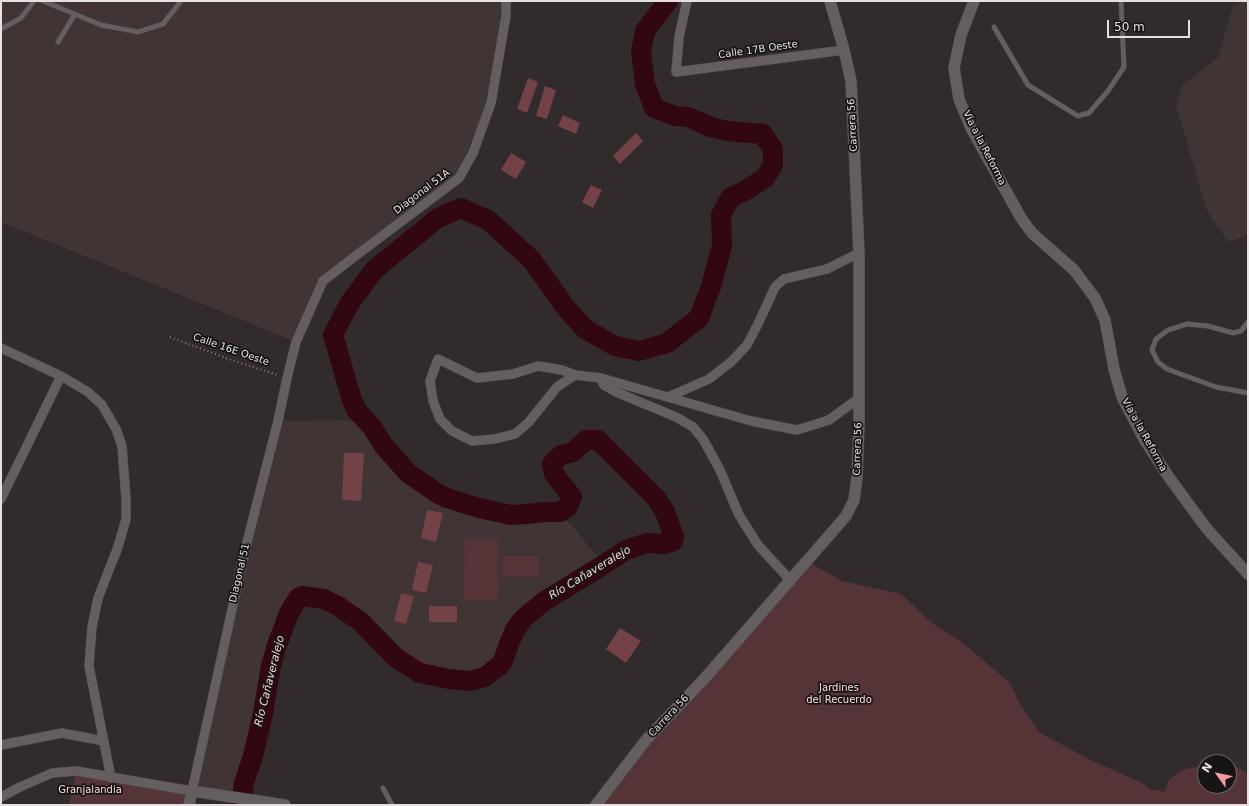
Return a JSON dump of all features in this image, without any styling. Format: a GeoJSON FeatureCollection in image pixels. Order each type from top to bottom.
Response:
{"type":"FeatureCollection","features":[{"type":"Feature","properties":{"kind":"street","name":"Diagonal 51A"},"geometry":{"type":"LineString","coordinates":[[296,342],[324,281],[459,178],[473,153],[491,103],[506,16],[506,1]]}},
{"type":"Feature","properties":{"kind":"street","name":"Calle 17B Oeste"},"geometry":{"type":"LineString","coordinates":[[687,1],[679,37],[676,72],[844,50]]}},
{"type":"Feature","properties":{"kind":"street","name":"Carrera 56"},"geometry":{"type":"LineString","coordinates":[[596,805],[646,740],[705,678],[846,516],[854,500],[857,477],[859,398],[859,253],[850,82],[844,50],[830,1]]}},
{"type":"Feature","properties":{"kind":"street","name":"Vía a la Reforma"},"geometry":{"type":"LineString","coordinates":[[974,1],[962,35],[954,68],[959,99],[971,128],[1021,218],[1032,233],[1074,270],[1095,298],[1105,320],[1114,369],[1122,397],[1144,439],[1168,476],[1207,529],[1248,574]]}},
{"type":"Feature","properties":{"kind":"street"},"geometry":{"type":"LineString","coordinates":[[668,397],[709,378],[731,362],[747,345],[775,287],[784,279],[827,269],[859,253]]}},
{"type":"Feature","properties":{"kind":"street","name":"Diagonal 51"},"geometry":{"type":"LineString","coordinates":[[189,805],[246,546],[296,342]]}},
{"type":"Feature","properties":{"kind":"street"},"geometry":{"type":"LineString","coordinates":[[1,348],[61,376],[88,392],[102,405],[116,429],[122,446],[126,519],[118,547],[98,598],[92,627],[89,666],[111,778]]}},
{"type":"Feature","properties":{"kind":"street"},"geometry":{"type":"LineString","coordinates":[[575,375],[557,387],[528,423],[515,434],[494,439],[472,441],[452,431],[440,419],[433,401],[430,381],[438,359],[477,378],[513,374],[538,366],[562,370],[575,375],[600,378],[751,421],[796,430],[829,420],[859,398]]}},
{"type":"Feature","properties":{"kind":"street"},"geometry":{"type":"LineString","coordinates":[[1,499],[61,376]]}},
{"type":"Feature","properties":{"kind":"street"},"geometry":{"type":"LineString","coordinates":[[600,378],[604,384],[616,392],[676,416],[693,427],[703,439],[720,470],[739,515],[758,545],[790,581]]}},
{"type":"Feature","properties":{"kind":"street"},"geometry":{"type":"LineString","coordinates":[[1,745],[62,733],[104,741]]}},
{"type":"Feature","properties":{"kind":"street"},"geometry":{"type":"LineString","coordinates":[[1,797],[52,773],[76,771],[111,778],[262,800],[285,805]]}},
{"type":"Feature","properties":{"kind":"lane"},"geometry":{"type":"LineString","coordinates":[[1,29],[21,18],[34,1]]}},
{"type":"Feature","properties":{"kind":"lane"},"geometry":{"type":"LineString","coordinates":[[43,1],[101,24],[138,32],[163,24],[181,1]]}},
{"type":"Feature","properties":{"kind":"lane"},"geometry":{"type":"LineString","coordinates":[[994,27],[1028,85],[1078,116],[1089,113],[1108,91],[1124,67],[1121,1]]}},
{"type":"Feature","properties":{"kind":"lane"},"geometry":{"type":"LineString","coordinates":[[58,42],[75,14]]}},
{"type":"Feature","properties":{"kind":"lane"},"geometry":{"type":"LineString","coordinates":[[1248,322],[1240,331],[1233,333],[1208,326],[1187,324],[1168,330],[1156,339],[1152,350],[1158,362],[1167,369],[1216,387],[1248,393]]}},
{"type":"Feature","properties":{"kind":"lane"},"geometry":{"type":"LineString","coordinates":[[383,788],[392,805]]}},
{"type":"Feature","properties":{"kind":"path","name":"Calle 16E Oeste"},"geometry":{"type":"LineString","coordinates":[[170,337],[231,360],[287,378]]}},
{"type":"Feature","properties":{"kind":"shaded area"},"geometry":{"type":"Polygon","coordinates":[[[1,1],[506,1],[491,103],[459,178],[324,281],[296,342],[1,222],[1,1]]]}},
{"type":"Feature","properties":{"kind":"shaded area"},"geometry":{"type":"Polygon","coordinates":[[[1248,1],[1248,235],[1228,242],[1206,209],[1176,105],[1182,85],[1218,58],[1233,5],[1248,1]]]}},
{"type":"Feature","properties":{"kind":"shaded area"},"geometry":{"type":"Polygon","coordinates":[[[365,420],[372,427],[384,446],[408,473],[437,493],[447,498],[479,508],[511,515],[560,512],[604,564],[543,602],[523,619],[510,641],[503,661],[485,677],[470,681],[449,679],[420,673],[396,658],[360,621],[338,606],[324,599],[302,596],[298,598],[289,613],[271,666],[263,713],[253,756],[244,783],[242,797],[285,805],[241,805],[242,798],[192,791],[278,421],[365,420]]]}},
{"type":"Feature","properties":{"kind":"green space"},"geometry":{"type":"Polygon","coordinates":[[[465,538],[499,539],[498,601],[463,600],[465,538]]]}},
{"type":"Feature","properties":{"kind":"green space"},"geometry":{"type":"Polygon","coordinates":[[[502,556],[539,556],[539,577],[502,577],[502,556]]]}},
{"type":"Feature","properties":{"kind":"green space","name":"Jardines del Recuerdo"},"geometry":{"type":"Polygon","coordinates":[[[809,560],[816,566],[842,581],[901,594],[932,623],[963,643],[1009,682],[1023,709],[1040,733],[1089,759],[1144,784],[1149,789],[1165,792],[1169,780],[1182,770],[1197,767],[1197,794],[1237,794],[1237,768],[1248,773],[1248,805],[596,805],[809,560]]]}},
{"type":"Feature","properties":{"kind":"green space","name":"Granjalandia"},"geometry":{"type":"Polygon","coordinates":[[[76,771],[192,791],[189,805],[69,805],[76,771]]]}},
{"type":"Feature","properties":{"kind":"building"},"geometry":{"type":"Polygon","coordinates":[[[528,78],[538,82],[527,113],[517,109],[528,78]]]}},
{"type":"Feature","properties":{"kind":"building"},"geometry":{"type":"Polygon","coordinates":[[[545,86],[556,90],[547,119],[536,116],[545,86]]]}},
{"type":"Feature","properties":{"kind":"building"},"geometry":{"type":"Polygon","coordinates":[[[563,115],[580,123],[576,134],[558,126],[563,115]]]}},
{"type":"Feature","properties":{"kind":"building"},"geometry":{"type":"Polygon","coordinates":[[[636,133],[643,141],[620,164],[613,156],[636,133]]]}},
{"type":"Feature","properties":{"kind":"building"},"geometry":{"type":"Polygon","coordinates":[[[511,153],[526,162],[516,179],[501,170],[511,153]]]}},
{"type":"Feature","properties":{"kind":"building"},"geometry":{"type":"Polygon","coordinates":[[[591,185],[602,190],[593,208],[582,202],[591,185]]]}},
{"type":"Feature","properties":{"kind":"building"},"geometry":{"type":"Polygon","coordinates":[[[344,453],[364,453],[361,501],[342,500],[344,453]]]}},
{"type":"Feature","properties":{"kind":"building"},"geometry":{"type":"Polygon","coordinates":[[[427,510],[443,513],[436,542],[421,538],[427,510]]]}},
{"type":"Feature","properties":{"kind":"building"},"geometry":{"type":"Polygon","coordinates":[[[418,562],[433,565],[426,593],[412,590],[418,562]]]}},
{"type":"Feature","properties":{"kind":"building"},"geometry":{"type":"Polygon","coordinates":[[[401,593],[414,596],[406,624],[394,621],[401,593]]]}},
{"type":"Feature","properties":{"kind":"building"},"geometry":{"type":"Polygon","coordinates":[[[429,606],[457,606],[457,622],[429,622],[429,606]]]}},
{"type":"Feature","properties":{"kind":"building"},"geometry":{"type":"Polygon","coordinates":[[[620,628],[641,641],[626,663],[606,649],[620,628]]]}},
{"type":"Feature","properties":{"kind":"waterway","name":"Río Cañaveralejo"},"geometry":{"type":"LineString","coordinates":[[241,805],[244,783],[253,756],[263,713],[271,666],[289,613],[298,598],[302,596],[324,599],[338,606],[360,621],[396,658],[420,673],[449,679],[470,681],[485,677],[500,665],[515,630],[523,619],[543,602],[626,550],[647,543],[663,544],[672,542],[674,537],[665,512],[656,498],[598,440],[586,440],[573,452],[561,455],[552,464],[554,474],[572,497],[567,508],[560,512],[511,515],[479,508],[447,498],[437,493],[408,473],[384,446],[372,427],[357,411],[352,400],[333,335],[349,304],[375,269],[438,218],[461,208],[488,220],[532,260],[566,308],[585,329],[615,346],[639,351],[667,343],[699,318],[711,287],[722,245],[721,215],[730,198],[765,178],[773,165],[773,149],[763,134],[727,131],[711,127],[688,117],[675,116],[654,108],[645,84],[641,52],[645,31],[668,1]]}}]}
